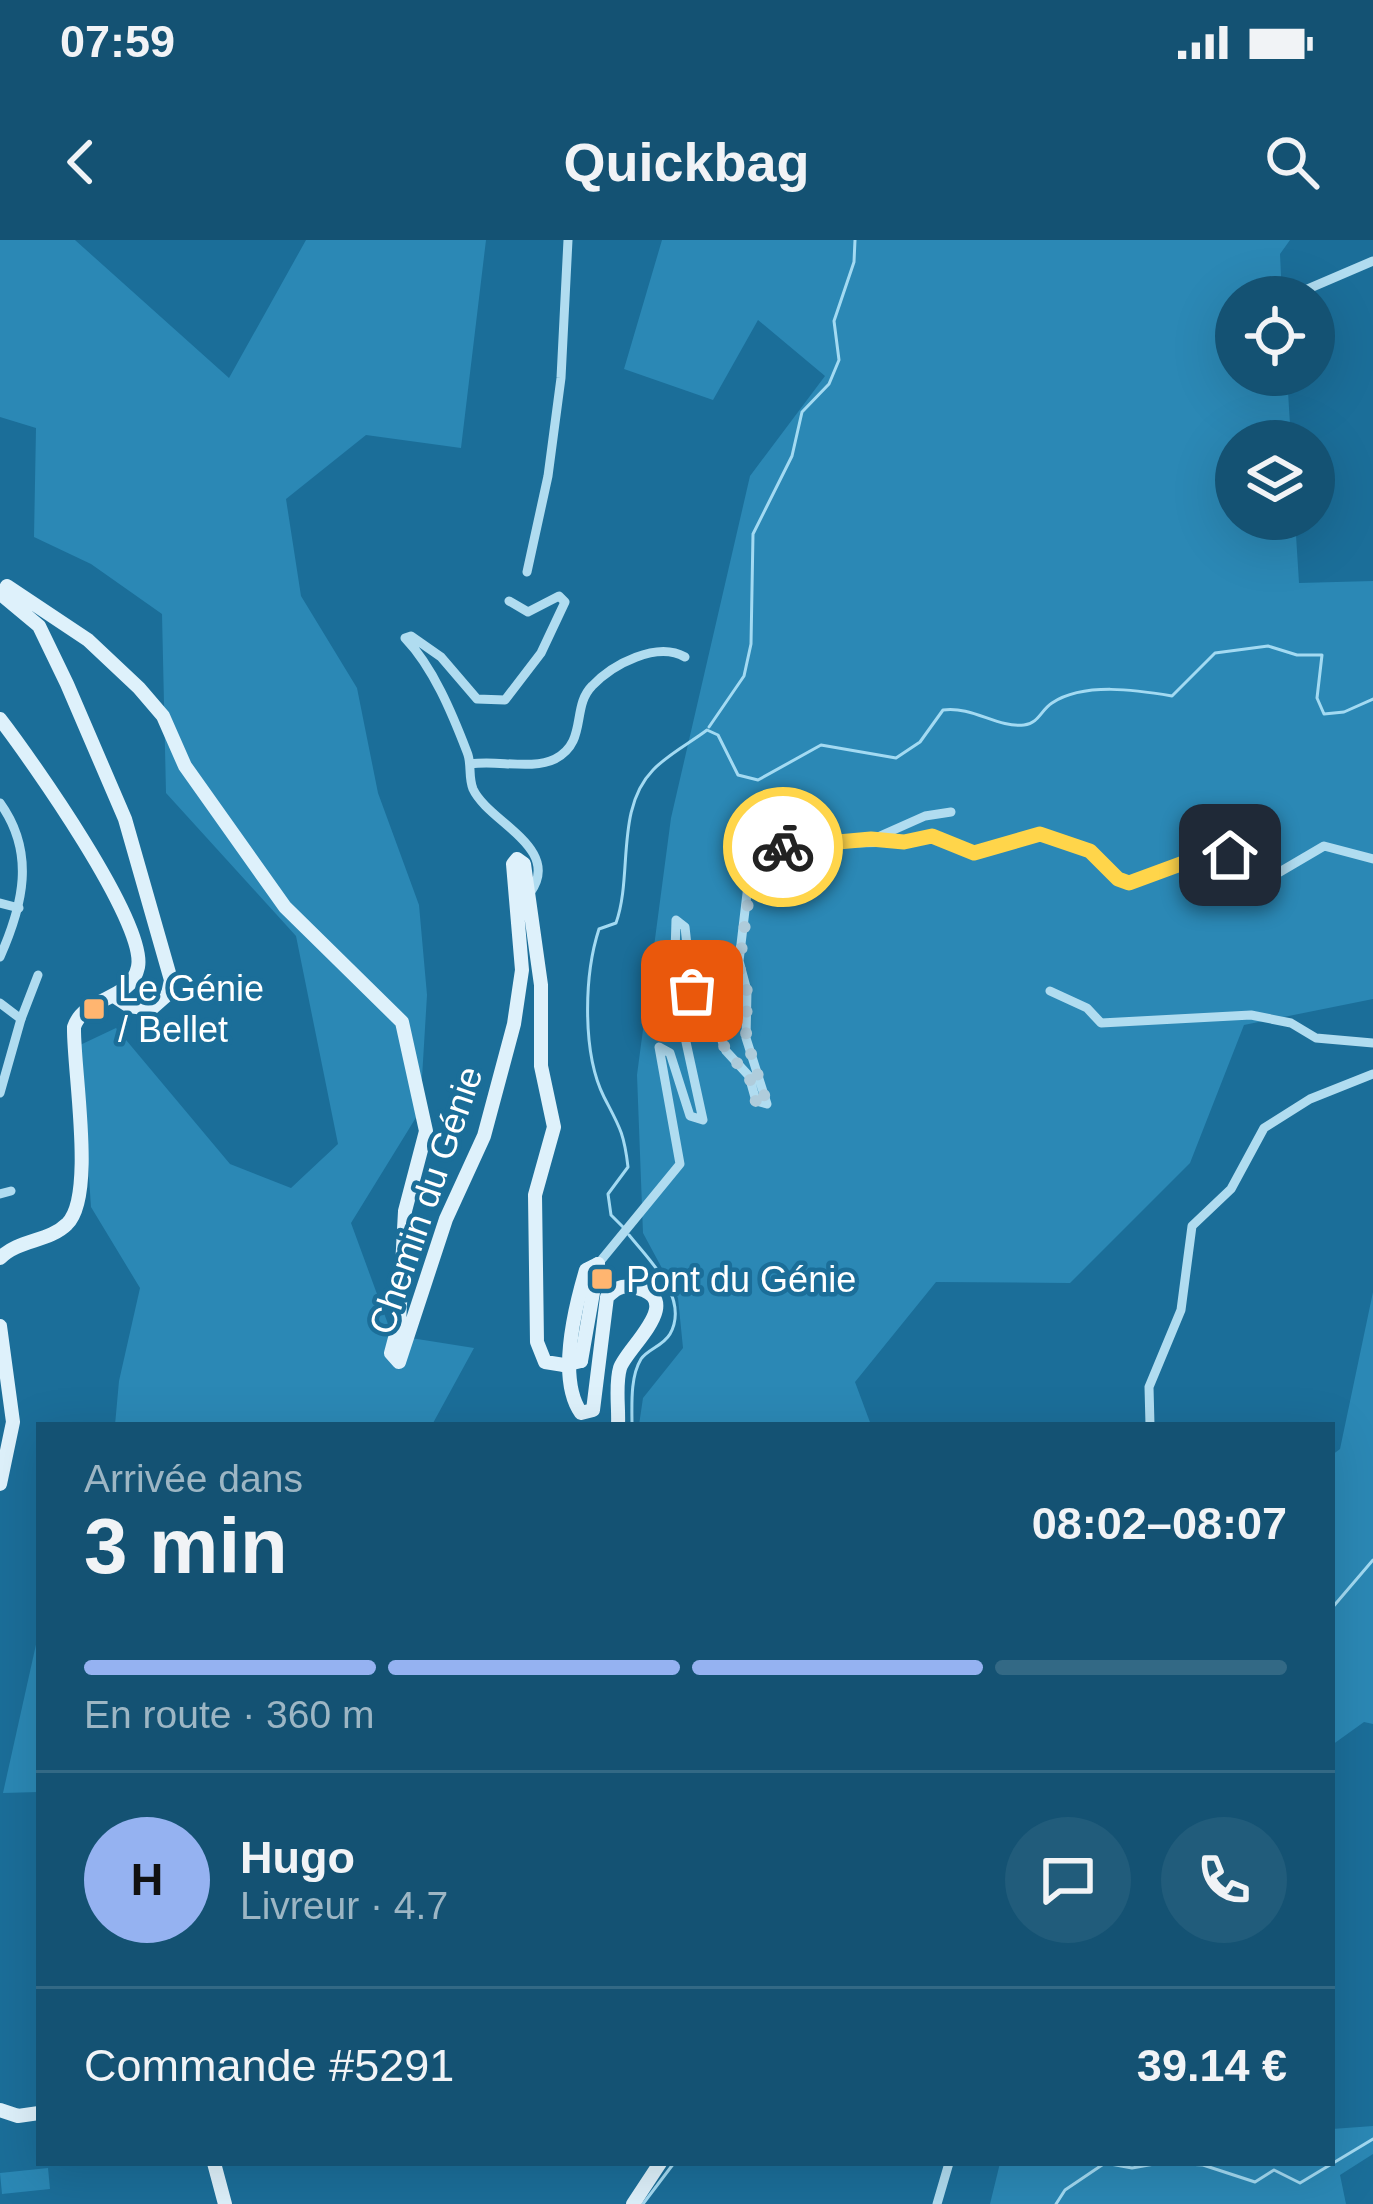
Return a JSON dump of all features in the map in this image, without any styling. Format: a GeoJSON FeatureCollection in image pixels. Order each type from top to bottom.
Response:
{"type":"FeatureCollection","features":[{"type":"Feature","properties":{"kind":"street"},"geometry":{"type":"LineString","coordinates":[[527,572],[548,476],[559,390],[568,240]]}},
{"type":"Feature","properties":{"kind":"street"},"geometry":{"type":"LineString","coordinates":[[1335,277],[1373,261]]}},
{"type":"Feature","properties":{"kind":"street","name":"Chemin du Génie"},"geometry":{"type":"LineString","coordinates":[[114,996],[135,1008],[151,1009],[168,994],[169,974],[158,950],[125,819],[39,626],[2,595],[7,586],[88,640],[139,688],[163,716],[185,766],[285,907],[402,1022],[426,1132],[405,1211],[399,1323],[391,1353],[399,1362],[446,1219],[484,1136],[514,1024],[522,970],[513,864],[517,859],[526,870],[541,985],[541,1066],[554,1127],[535,1196],[538,1342],[545,1362],[564,1365],[581,1361],[602,1258],[680,1164],[659,1047],[670,1053],[690,1116],[699,1123],[704,1116],[690,1076],[674,986],[674,922],[682,920],[685,927],[692,991],[712,1015],[726,1051],[749,1076],[756,1102],[764,1106],[769,1100],[748,1046],[747,991],[739,967],[752,874],[783,847],[871,839],[904,842],[932,836],[974,853],[1024,836],[1053,835],[1090,851],[1118,879],[1129,883],[1217,853],[1278,873],[1324,846],[1373,859]]}},
{"type":"Feature","properties":{"kind":"street"},"geometry":{"type":"LineString","coordinates":[[509,601],[528,612],[559,596],[565,602],[541,653],[505,700],[477,699],[441,657],[411,636],[405,638],[430,664],[439,698],[471,764],[474,791],[536,854],[538,879],[528,894]]}},
{"type":"Feature","properties":{"kind":"street"},"geometry":{"type":"LineString","coordinates":[[471,764],[552,760],[575,739],[592,685],[640,655],[664,650],[685,657]]}},
{"type":"Feature","properties":{"kind":"street"},"geometry":{"type":"LineString","coordinates":[[0,719],[83,839],[133,938],[136,972],[114,996],[89,1006],[74,1028],[78,1208],[60,1230],[0,1258]]}},
{"type":"Feature","properties":{"kind":"street"},"geometry":{"type":"LineString","coordinates":[[0,803],[22,853],[19,908],[0,957]]}},
{"type":"Feature","properties":{"kind":"street"},"geometry":{"type":"LineString","coordinates":[[871,839],[925,816],[951,812]]}},
{"type":"Feature","properties":{"kind":"street"},"geometry":{"type":"LineString","coordinates":[[0,903],[19,908]]}},
{"type":"Feature","properties":{"kind":"street"},"geometry":{"type":"LineString","coordinates":[[0,1093],[20,1019],[38,975]]}},
{"type":"Feature","properties":{"kind":"street"},"geometry":{"type":"LineString","coordinates":[[1049,991],[1087,1008],[1101,1023],[1251,1015],[1291,1023],[1316,1038],[1373,1043]]}},
{"type":"Feature","properties":{"kind":"street"},"geometry":{"type":"LineString","coordinates":[[0,1003],[20,1019]]}},
{"type":"Feature","properties":{"kind":"street"},"geometry":{"type":"LineString","coordinates":[[1150,1422],[1149,1388],[1181,1310],[1192,1226],[1232,1189],[1264,1128],[1310,1099],[1373,1074]]}},
{"type":"Feature","properties":{"kind":"street"},"geometry":{"type":"LineString","coordinates":[[602,1258],[586,1270],[574,1328],[571,1382],[581,1413],[593,1410],[607,1297],[615,1289],[632,1287],[646,1293],[656,1309],[654,1324],[621,1366],[618,1422]]}},
{"type":"Feature","properties":{"kind":"street"},"geometry":{"type":"LineString","coordinates":[[0,1326],[13,1422],[0,1484]]}},
{"type":"Feature","properties":{"kind":"street"},"geometry":{"type":"LineString","coordinates":[[0,2110],[18,2116],[36,2113]]}},
{"type":"Feature","properties":{"kind":"street"},"geometry":{"type":"LineString","coordinates":[[215,2166],[225,2204]]}},
{"type":"Feature","properties":{"kind":"street"},"geometry":{"type":"LineString","coordinates":[[633,2204],[658,2166]]}},
{"type":"Feature","properties":{"kind":"street"},"geometry":{"type":"LineString","coordinates":[[937,2204],[948,2166]]}},
{"type":"Feature","properties":{"kind":"shaded area"},"geometry":{"type":"Polygon","coordinates":[[[0,240],[75,240],[229,378],[306,240],[486,240],[461,448],[366,435],[286,499],[301,596],[357,688],[378,793],[419,905],[427,995],[420,1111],[351,1223],[392,1335],[474,1348],[434,1422],[115,1422],[119,1381],[140,1288],[91,1207],[80,1045],[116,1028],[230,1164],[291,1188],[338,1144],[296,936],[166,793],[162,614],[91,564],[34,537],[36,428],[0,417],[0,240]]]}},
{"type":"Feature","properties":{"kind":"shaded area"},"geometry":{"type":"Polygon","coordinates":[[[662,240],[1290,240],[1280,254],[1281,276],[1215,276],[1215,396],[1288,396],[1290,420],[1215,420],[1215,540],[1296,540],[1299,583],[1373,581],[1373,999],[1244,1025],[1190,1163],[1070,1283],[936,1282],[855,1382],[870,1422],[639,1422],[643,1398],[683,1348],[678,1298],[643,1233],[637,1075],[671,818],[750,476],[825,376],[758,320],[713,400],[624,369],[662,240]]]}},
{"type":"Feature","properties":{"kind":"shaded area"},"geometry":{"type":"Polygon","coordinates":[[[1373,1292],[1373,1724],[1364,1722],[1335,1743],[1335,1453],[1340,1449],[1373,1292]]]}},
{"type":"Feature","properties":{"kind":"shaded area"},"geometry":{"type":"Polygon","coordinates":[[[36,1644],[36,1792],[3,1793],[36,1644]]]}},
{"type":"Feature","properties":{"kind":"shaded area"},"geometry":{"type":"Polygon","coordinates":[[[1373,2126],[1373,2154],[1340,2175],[1346,2204],[990,2204],[999,2166],[1335,2166],[1335,2129],[1373,2126]]]}},
{"type":"Feature","properties":{"kind":"shaded area"},"geometry":{"type":"Polygon","coordinates":[[[48,2168],[50,2189],[2,2194],[0,2173],[48,2168]]]}},
{"type":"Feature","properties":{"kind":"waterway"},"geometry":{"type":"LineString","coordinates":[[709,727],[744,676],[751,644],[753,534],[792,456],[802,412],[829,384],[839,360],[834,321],[854,262],[855,240]]}},
{"type":"Feature","properties":{"kind":"waterway"},"geometry":{"type":"LineString","coordinates":[[623,1227],[611,1215],[608,1194],[628,1167],[623,1137],[592,1059],[590,968],[599,929],[616,923],[634,804],[653,770],[672,754],[707,730],[718,735],[738,775],[758,780],[821,745],[896,758],[920,742],[943,710],[1024,725],[1052,703],[1079,692],[1111,689],[1172,696],[1215,653],[1268,646],[1297,655],[1322,655],[1317,698],[1324,714],[1344,712],[1373,699]]}},
{"type":"Feature","properties":{"kind":"waterway"},"geometry":{"type":"LineString","coordinates":[[629,1235],[664,1280],[675,1307],[670,1334],[637,1366],[632,1422]]}},
{"type":"Feature","properties":{"kind":"waterway"},"geometry":{"type":"LineString","coordinates":[[1335,1604],[1373,1560]]}},
{"type":"Feature","properties":{"kind":"waterway"},"geometry":{"type":"LineString","coordinates":[[1335,2162],[1373,2139]]}},
{"type":"Feature","properties":{"kind":"waterway"},"geometry":{"type":"LineString","coordinates":[[643,2204],[672,2166]]}},
{"type":"Feature","properties":{"kind":"waterway"},"geometry":{"type":"LineString","coordinates":[[1056,2204],[1065,2190],[1101,2166]]}},
{"type":"Feature","properties":{"kind":"waterway"},"geometry":{"type":"LineString","coordinates":[[1121,2166],[1143,2166]]}},
{"type":"Feature","properties":{"kind":"waterway"},"geometry":{"type":"LineString","coordinates":[[1206,2166],[1255,2182],[1274,2170],[1300,2183],[1328,2166]]}},
{"type":"Feature","properties":{"kind":"way so far"},"geometry":{"type":"LineString","coordinates":[[692,991],[712,1015],[726,1051],[749,1076],[756,1102],[764,1106],[769,1100],[764,1081],[746,1038],[747,991],[739,961],[752,874],[783,847]]}},
{"type":"Feature","properties":{"kind":"place","name":"Le Génie / Bellet"},"geometry":{"type":"Point","coordinates":[94,1009]}},
{"type":"Feature","properties":{"kind":"place","name":"Pont du Génie"},"geometry":{"type":"Point","coordinates":[602,1279]}},
{"type":"Feature","properties":{"kind":"route"},"geometry":{"type":"LineString","coordinates":[[783,847],[871,839],[892,843],[932,836],[974,853],[1024,836],[1053,835],[1105,861],[1124,883],[1171,872],[1205,855],[1230,855]]}}]}
